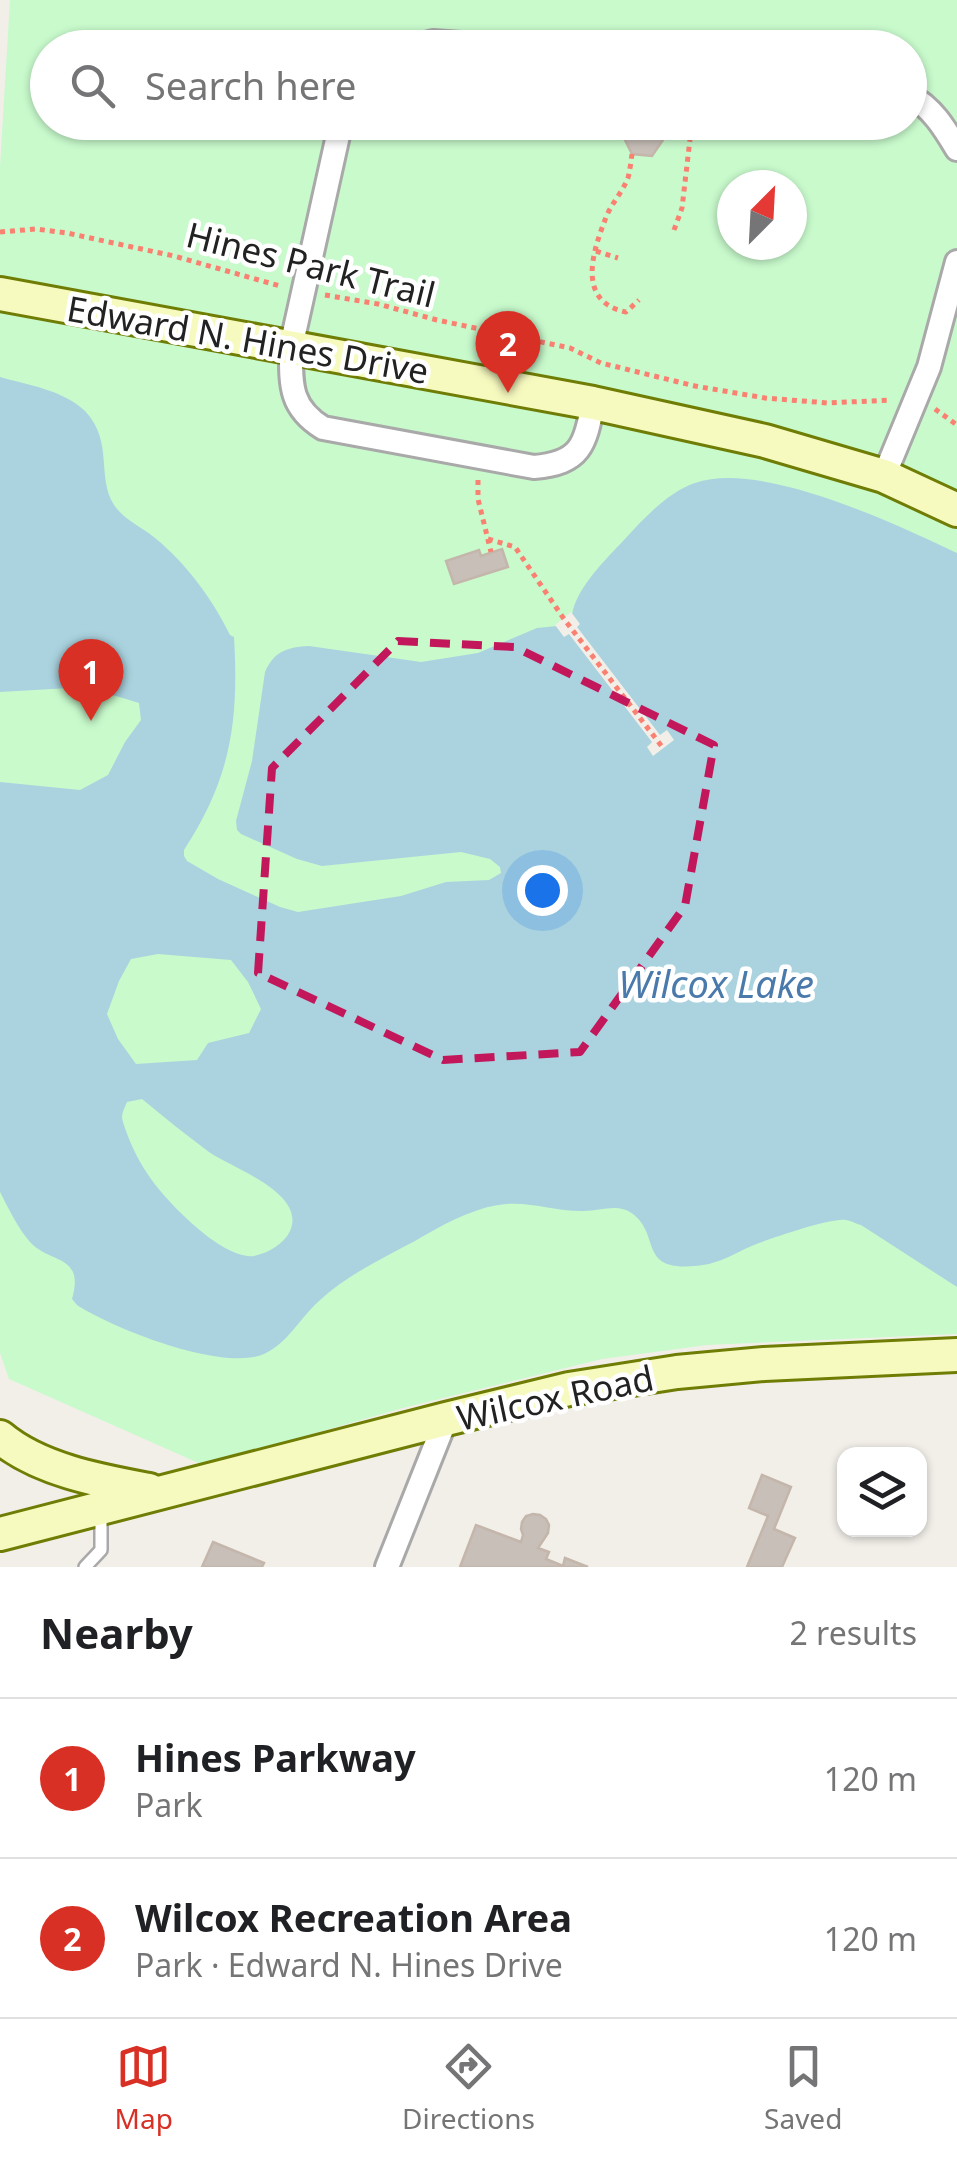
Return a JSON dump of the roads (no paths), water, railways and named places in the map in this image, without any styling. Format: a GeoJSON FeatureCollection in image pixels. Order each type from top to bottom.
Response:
{"type":"FeatureCollection","features":[{"type":"Feature","properties":{"kind":"street"},"geometry":{"type":"LineString","coordinates":[[927,109],[957,149]]}},
{"type":"Feature","properties":{"kind":"street"},"geometry":{"type":"LineString","coordinates":[[337,140],[291,347],[294,398],[312,421],[324,428],[479,457],[534,466],[554,465],[581,447],[594,403]]}},
{"type":"Feature","properties":{"kind":"street"},"geometry":{"type":"LineString","coordinates":[[884,476],[929,367],[957,262]]}},
{"type":"Feature","properties":{"kind":"street","name":"Edward N. Hines Drive"},"geometry":{"type":"LineString","coordinates":[[0,294],[594,403],[765,441],[884,476],[957,510]]}},
{"type":"Feature","properties":{"kind":"street","name":"Wilcox Road"},"geometry":{"type":"LineString","coordinates":[[0,1534],[100,1495],[161,1493],[570,1390],[677,1372],[764,1364],[957,1355]]}},
{"type":"Feature","properties":{"kind":"street"},"geometry":{"type":"LineString","coordinates":[[388,1567],[446,1419]]}},
{"type":"Feature","properties":{"kind":"street","name":"Wilcox Road"},"geometry":{"type":"LineString","coordinates":[[0,1437],[100,1495]]}},
{"type":"Feature","properties":{"kind":"lane"},"geometry":{"type":"LineString","coordinates":[[85,1567],[100,1550],[100,1495]]}},
{"type":"Feature","properties":{"kind":"water","name":"Wilcox Lake"},"geometry":{"type":"Polygon","coordinates":[[[0,377],[56,393],[85,411],[99,435],[106,482],[114,505],[177,559],[234,637],[235,696],[228,748],[212,798],[184,856],[218,879],[298,912],[401,896],[446,882],[489,880],[501,873],[490,859],[461,852],[322,866],[297,859],[237,830],[265,672],[282,652],[309,646],[421,662],[478,653],[537,628],[557,626],[572,615],[585,584],[656,507],[685,487],[723,478],[755,480],[828,498],[957,553],[957,1287],[861,1225],[846,1220],[759,1243],[713,1263],[677,1266],[658,1258],[641,1223],[627,1210],[571,1211],[509,1204],[455,1219],[353,1275],[319,1301],[287,1337],[264,1354],[246,1358],[197,1353],[142,1336],[77,1305],[72,1299],[75,1285],[70,1267],[30,1242],[0,1192],[0,782],[80,790],[108,775],[141,720],[139,703],[69,688],[0,692],[0,377]],[[158,954],[131,959],[107,1014],[118,1039],[136,1064],[197,1060],[208,1043],[249,1033],[261,1009],[248,982],[231,960],[158,954]],[[142,1099],[127,1102],[122,1117],[126,1131],[147,1174],[183,1215],[212,1240],[241,1255],[259,1255],[284,1240],[292,1217],[278,1194],[209,1152],[142,1099]]]}},
{"type":"Feature","properties":{"kind":"place","name":"Wilcox Recreation Area"},"geometry":{"type":"Point","coordinates":[508,393]}},
{"type":"Feature","properties":{"kind":"place","name":"Hines Parkway"},"geometry":{"type":"Point","coordinates":[91,721]}}]}
